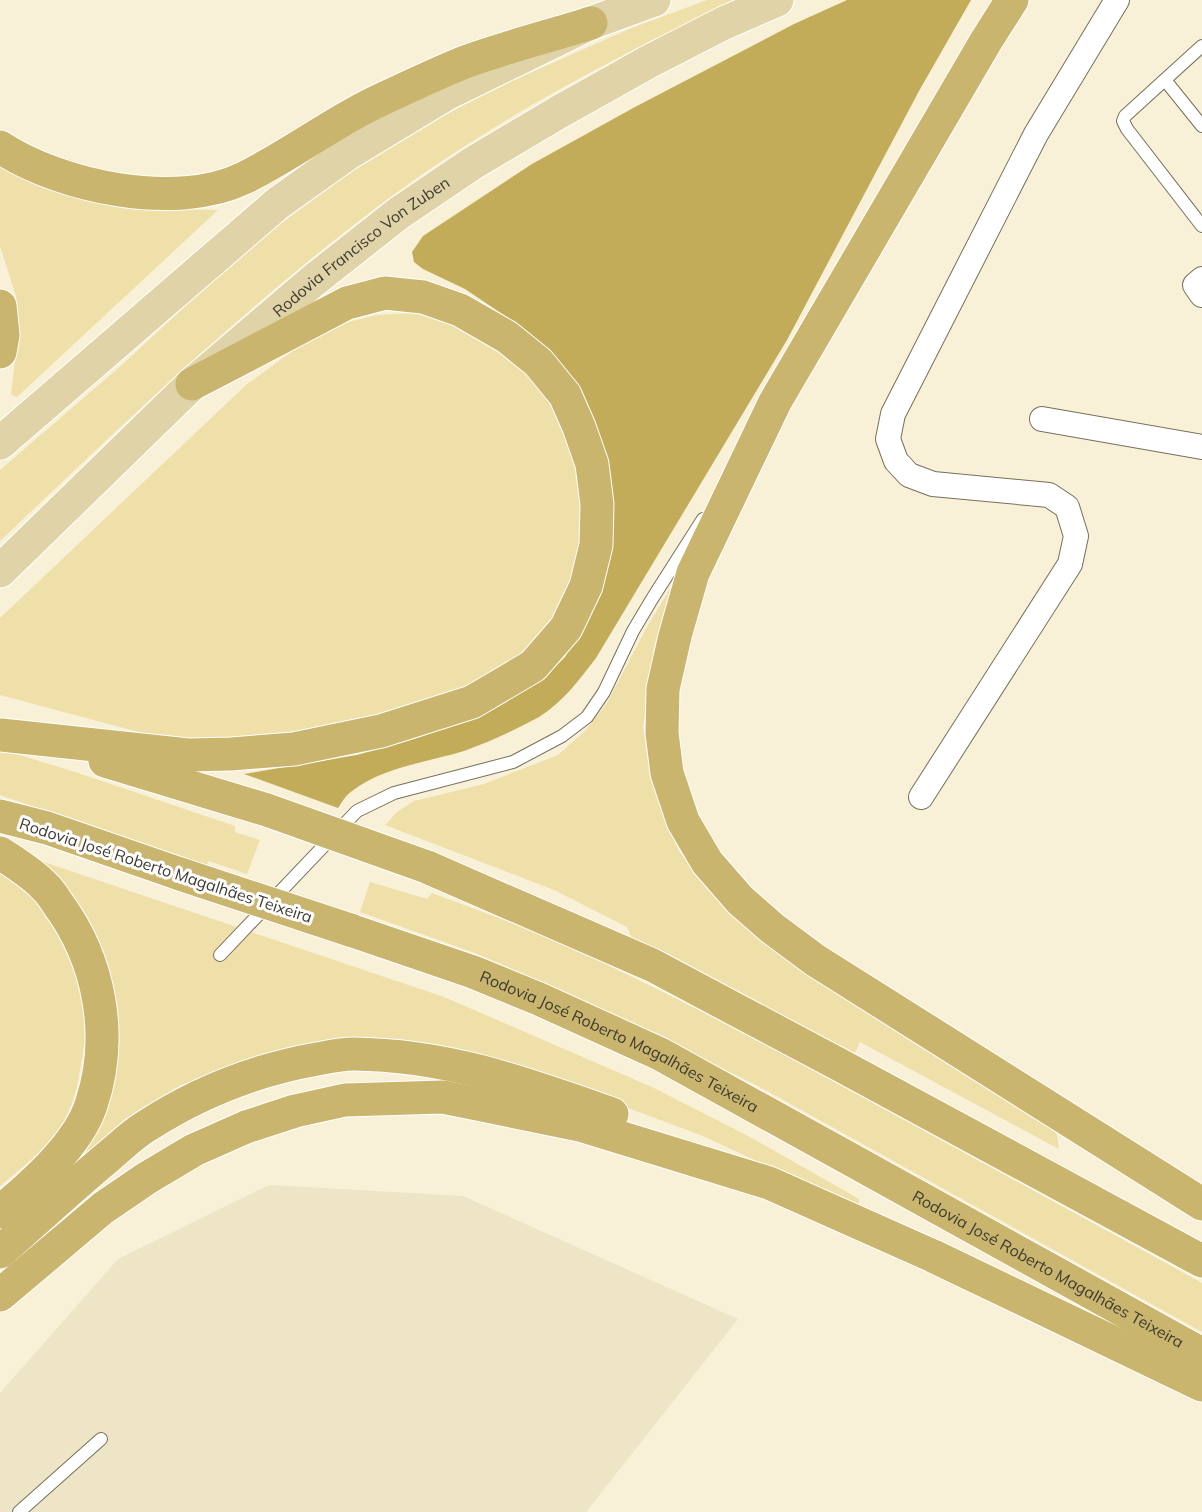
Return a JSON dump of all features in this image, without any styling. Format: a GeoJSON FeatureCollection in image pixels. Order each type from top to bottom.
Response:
{"type":"FeatureCollection","features":[{"type":"Feature","properties":{"kind":"highway"},"geometry":{"type":"LineString","coordinates":[[1012,0],[775,402],[693,573],[663,689],[662,734],[667,773],[683,821],[707,862],[740,900],[772,928],[815,960],[1202,1204]]}},
{"type":"Feature","properties":{"kind":"highway"},"geometry":{"type":"LineString","coordinates":[[0,147],[50,172],[99,187],[151,193],[203,190],[242,179],[371,105],[465,62],[591,23]]}},
{"type":"Feature","properties":{"kind":"highway"},"geometry":{"type":"LineString","coordinates":[[1,735],[188,755],[294,749],[381,731],[472,702],[533,666],[566,628],[586,586],[596,545],[597,504],[592,464],[565,395],[538,362],[507,337],[460,310],[423,297],[385,293],[347,303],[192,384]]}},
{"type":"Feature","properties":{"kind":"highway"},"geometry":{"type":"LineString","coordinates":[[0,306],[3,335],[0,352]]}},
{"type":"Feature","properties":{"kind":"highway"},"geometry":{"type":"LineString","coordinates":[[1,735],[119,765],[267,810],[427,867],[652,965],[1202,1261]]}},
{"type":"Feature","properties":{"kind":"highway","name":"Rodovia José Roberto Magalhães Teixeira"},"geometry":{"type":"LineString","coordinates":[[0,816],[47,828],[473,972],[549,1004],[660,1054],[1202,1354]]}},
{"type":"Feature","properties":{"kind":"highway"},"geometry":{"type":"LineString","coordinates":[[0,853],[45,886],[68,918],[87,954],[97,986],[102,1027],[100,1064],[91,1106],[73,1138],[38,1179],[0,1212]]}},
{"type":"Feature","properties":{"kind":"highway"},"geometry":{"type":"LineString","coordinates":[[0,1252],[143,1128],[199,1096],[252,1075],[298,1063],[350,1054],[405,1057],[462,1066],[519,1081],[650,1128],[933,1256],[1202,1385]]}},
{"type":"Feature","properties":{"kind":"highway"},"geometry":{"type":"LineString","coordinates":[[0,1295],[103,1208],[194,1150],[246,1127],[295,1111],[345,1100],[443,1097],[489,1106],[580,1125],[769,1183]]}},
{"type":"Feature","properties":{"kind":"main road"},"geometry":{"type":"LineString","coordinates":[[0,443],[278,202],[347,154],[448,93],[591,23],[654,0]]}},
{"type":"Feature","properties":{"kind":"main road","name":"Rodovia Francisco Von Zuben"},"geometry":{"type":"LineString","coordinates":[[0,571],[192,384],[314,280],[382,227],[473,163],[650,61],[724,23],[777,0]]}},
{"type":"Feature","properties":{"kind":"street"},"geometry":{"type":"LineString","coordinates":[[921,797],[1070,564],[1076,536],[1067,507],[1049,495],[933,484],[909,475],[896,461],[888,439],[893,414],[1036,134],[1117,0]]}},
{"type":"Feature","properties":{"kind":"street"},"geometry":{"type":"LineString","coordinates":[[1202,279],[1195,285],[1202,295]]}},
{"type":"Feature","properties":{"kind":"street"},"geometry":{"type":"LineString","coordinates":[[1042,419],[1202,447]]}},
{"type":"Feature","properties":{"kind":"lane"},"geometry":{"type":"LineString","coordinates":[[1202,46],[1125,116],[1124,121],[1127,129],[1202,226]]}},
{"type":"Feature","properties":{"kind":"lane"},"geometry":{"type":"LineString","coordinates":[[1165,80],[1202,126]]}},
{"type":"Feature","properties":{"kind":"lane"},"geometry":{"type":"LineString","coordinates":[[220,955],[357,811],[394,793],[513,762],[562,736],[587,717],[604,692],[633,631],[652,598],[775,402]]}},
{"type":"Feature","properties":{"kind":"lane"},"geometry":{"type":"LineString","coordinates":[[19,1512],[101,1439]]}},
{"type":"Feature","properties":{"kind":"shaded area"},"geometry":{"type":"Polygon","coordinates":[[[707,0],[736,0],[643,45],[551,94],[462,148],[377,207],[230,327],[0,541],[0,470],[123,364],[249,247],[359,166],[426,125],[496,88],[629,29],[707,0]]]}},
{"type":"Feature","properties":{"kind":"shaded area"},"geometry":{"type":"Polygon","coordinates":[[[847,0],[971,0],[919,91],[787,340],[596,658],[584,674],[563,698],[539,717],[474,747],[378,776],[350,793],[338,808],[244,774],[357,755],[469,720],[507,701],[540,681],[565,657],[586,620],[605,579],[612,542],[611,498],[514,322],[465,289],[423,269],[414,262],[412,252],[423,236],[532,164],[794,24],[847,0]]]}},
{"type":"Feature","properties":{"kind":"shaded area"},"geometry":{"type":"Polygon","coordinates":[[[0,163],[157,209],[218,210],[17,397],[11,395],[19,325],[16,296],[0,246],[0,163]]]}},
{"type":"Feature","properties":{"kind":"shaded area"},"geometry":{"type":"Polygon","coordinates":[[[412,313],[444,318],[518,360],[567,424],[587,513],[574,579],[556,617],[535,643],[509,667],[444,700],[282,738],[189,740],[146,734],[0,695],[0,618],[246,385],[310,338],[340,324],[377,315],[412,313]]]}},
{"type":"Feature","properties":{"kind":"shaded area"},"geometry":{"type":"Polygon","coordinates":[[[671,587],[654,647],[643,728],[650,770],[665,820],[679,851],[706,884],[1056,1129],[1059,1149],[860,1042],[855,1053],[632,938],[627,927],[554,890],[385,825],[397,812],[414,801],[484,784],[558,755],[586,730],[607,703],[671,587]]]}},
{"type":"Feature","properties":{"kind":"shaded area"},"geometry":{"type":"Polygon","coordinates":[[[0,749],[235,826],[235,832],[260,840],[247,874],[209,861],[206,866],[0,795],[0,749]]]}},
{"type":"Feature","properties":{"kind":"shaded area"},"geometry":{"type":"Polygon","coordinates":[[[29,857],[444,997],[652,1087],[750,1137],[859,1199],[859,1209],[703,1136],[499,1060],[280,1051],[229,1066],[181,1085],[136,1112],[84,1156],[103,1115],[114,1043],[29,857]]]}},
{"type":"Feature","properties":{"kind":"shaded area"},"geometry":{"type":"Polygon","coordinates":[[[0,868],[26,887],[55,925],[80,985],[86,1024],[77,1084],[66,1117],[45,1146],[0,1186],[0,868]]]}},
{"type":"Feature","properties":{"kind":"shaded area"},"geometry":{"type":"Polygon","coordinates":[[[370,882],[427,899],[432,893],[504,920],[583,953],[775,1049],[1202,1283],[1202,1332],[756,1085],[561,990],[475,953],[360,912],[370,882]]]}},
{"type":"Feature","properties":{"kind":"shaded area"},"geometry":{"type":"Polygon","coordinates":[[[269,1185],[463,1196],[738,1319],[586,1512],[0,1512],[0,1393],[118,1259],[269,1185]]]}}]}
